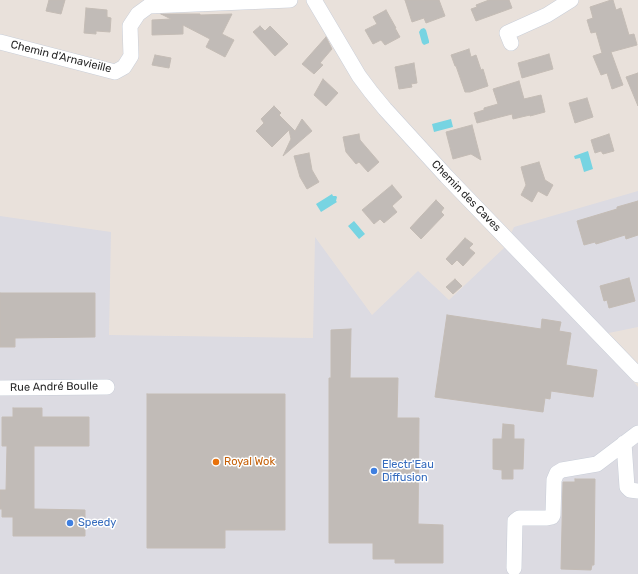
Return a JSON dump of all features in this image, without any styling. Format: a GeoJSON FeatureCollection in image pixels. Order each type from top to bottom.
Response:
{"type":"FeatureCollection","features":[{"type":"Feature","properties":{"kind":"street","name":"Chemin d'Arnavieille"},"geometry":{"type":"LineString","coordinates":[[0,42],[115,72],[124,67],[131,56],[130,26],[138,14],[149,6],[290,0]]}},
{"type":"Feature","properties":{"kind":"street","name":"Chemin des Caves"},"geometry":{"type":"LineString","coordinates":[[314,0],[360,76],[385,109],[447,177],[638,375]]}},
{"type":"Feature","properties":{"kind":"street"},"geometry":{"type":"LineString","coordinates":[[511,44],[508,33],[548,16],[571,0]]}},
{"type":"Feature","properties":{"kind":"street","name":"Rue André Boulle"},"geometry":{"type":"LineString","coordinates":[[0,388],[107,387]]}},
{"type":"Feature","properties":{"kind":"street"},"geometry":{"type":"LineString","coordinates":[[514,568],[515,521],[519,518],[552,517],[554,480],[557,473],[562,470],[597,464],[638,433]]}},
{"type":"Feature","properties":{"kind":"street"},"geometry":{"type":"LineString","coordinates":[[624,443],[627,487],[630,490],[638,491]]}},
{"type":"Feature","properties":{"kind":"shaded area"},"geometry":{"type":"Polygon","coordinates":[[[638,191],[638,327],[594,336],[638,387],[638,574],[0,574],[0,216],[111,232],[109,335],[313,338],[315,237],[372,315],[418,271],[449,300],[504,248],[514,227],[638,191]]]}},
{"type":"Feature","properties":{"kind":"water"},"geometry":{"type":"Polygon","coordinates":[[[424,28],[426,30],[429,43],[424,45],[419,32],[424,28]]]}},
{"type":"Feature","properties":{"kind":"water"},"geometry":{"type":"Polygon","coordinates":[[[451,119],[453,127],[434,132],[432,124],[451,119]]]}},
{"type":"Feature","properties":{"kind":"water"},"geometry":{"type":"Polygon","coordinates":[[[588,151],[593,169],[584,172],[580,158],[575,159],[574,156],[588,151]]]}},
{"type":"Feature","properties":{"kind":"water"},"geometry":{"type":"Polygon","coordinates":[[[332,194],[333,196],[337,197],[337,202],[321,212],[316,204],[332,194]]]}},
{"type":"Feature","properties":{"kind":"water"},"geometry":{"type":"Polygon","coordinates":[[[354,221],[365,234],[359,239],[348,226],[354,221]]]}},
{"type":"Feature","properties":{"kind":"building"},"geometry":{"type":"Polygon","coordinates":[[[49,0],[65,0],[61,14],[46,11],[49,0]]]}},
{"type":"Feature","properties":{"kind":"building"},"geometry":{"type":"Polygon","coordinates":[[[405,0],[439,0],[445,16],[426,23],[424,18],[412,22],[405,0]]]}},
{"type":"Feature","properties":{"kind":"building"},"geometry":{"type":"Polygon","coordinates":[[[489,0],[509,0],[512,8],[476,21],[471,9],[477,7],[476,5],[489,0]]]}},
{"type":"Feature","properties":{"kind":"building"},"geometry":{"type":"Polygon","coordinates":[[[613,0],[616,10],[621,8],[629,35],[634,34],[637,45],[611,52],[623,85],[612,89],[607,73],[601,75],[593,56],[602,53],[596,32],[591,33],[587,20],[593,18],[590,7],[613,0]]]}},
{"type":"Feature","properties":{"kind":"building"},"geometry":{"type":"Polygon","coordinates":[[[86,8],[107,10],[107,17],[111,18],[110,32],[96,31],[96,34],[84,33],[86,8]]]}},
{"type":"Feature","properties":{"kind":"building"},"geometry":{"type":"Polygon","coordinates":[[[386,10],[400,37],[385,45],[381,40],[373,44],[365,30],[377,24],[373,17],[386,10]]]}},
{"type":"Feature","properties":{"kind":"building"},"geometry":{"type":"Polygon","coordinates":[[[161,14],[232,14],[222,34],[234,40],[225,57],[206,47],[210,39],[183,25],[183,34],[152,35],[152,20],[171,19],[161,14]]]}},
{"type":"Feature","properties":{"kind":"building"},"geometry":{"type":"Polygon","coordinates":[[[260,26],[265,31],[270,26],[288,44],[275,56],[253,32],[260,26]]]}},
{"type":"Feature","properties":{"kind":"building"},"geometry":{"type":"Polygon","coordinates":[[[326,37],[332,49],[320,63],[323,65],[314,74],[302,64],[326,37]]]}},
{"type":"Feature","properties":{"kind":"building"},"geometry":{"type":"Polygon","coordinates":[[[469,49],[471,57],[476,55],[481,70],[483,69],[488,86],[470,92],[465,92],[451,55],[469,49]]]}},
{"type":"Feature","properties":{"kind":"building"},"geometry":{"type":"Polygon","coordinates":[[[549,54],[553,69],[522,78],[518,63],[549,54]]]}},
{"type":"Feature","properties":{"kind":"building"},"geometry":{"type":"Polygon","coordinates":[[[155,55],[171,58],[169,68],[152,65],[155,55]]]}},
{"type":"Feature","properties":{"kind":"building"},"geometry":{"type":"Polygon","coordinates":[[[414,63],[417,83],[411,84],[412,87],[399,89],[395,67],[414,63]]]}},
{"type":"Feature","properties":{"kind":"building"},"geometry":{"type":"Polygon","coordinates":[[[638,73],[638,106],[626,77],[638,73]]]}},
{"type":"Feature","properties":{"kind":"building"},"geometry":{"type":"Polygon","coordinates":[[[323,79],[338,93],[326,106],[314,95],[323,79]]]}},
{"type":"Feature","properties":{"kind":"building"},"geometry":{"type":"Polygon","coordinates":[[[519,81],[524,99],[541,95],[545,112],[513,119],[512,114],[477,123],[474,113],[498,104],[493,89],[519,81]]]}},
{"type":"Feature","properties":{"kind":"building"},"geometry":{"type":"Polygon","coordinates":[[[587,98],[593,117],[575,123],[569,103],[587,98]]]}},
{"type":"Feature","properties":{"kind":"building"},"geometry":{"type":"Polygon","coordinates":[[[274,106],[281,113],[279,115],[295,131],[302,119],[312,131],[283,156],[291,139],[289,130],[272,147],[256,131],[264,123],[261,119],[274,106]]]}},
{"type":"Feature","properties":{"kind":"building"},"geometry":{"type":"Polygon","coordinates":[[[472,125],[481,160],[471,154],[453,159],[446,132],[472,125]]]}},
{"type":"Feature","properties":{"kind":"building"},"geometry":{"type":"Polygon","coordinates":[[[359,134],[360,140],[379,162],[368,172],[359,162],[356,164],[346,152],[343,137],[359,134]]]}},
{"type":"Feature","properties":{"kind":"building"},"geometry":{"type":"Polygon","coordinates":[[[609,134],[614,151],[603,154],[601,151],[595,153],[591,140],[609,134]]]}},
{"type":"Feature","properties":{"kind":"building"},"geometry":{"type":"Polygon","coordinates":[[[309,153],[312,170],[319,182],[307,189],[300,177],[294,156],[309,153]]]}},
{"type":"Feature","properties":{"kind":"building"},"geometry":{"type":"Polygon","coordinates":[[[539,162],[545,180],[553,185],[547,196],[538,191],[532,202],[521,195],[526,185],[521,167],[539,162]]]}},
{"type":"Feature","properties":{"kind":"building"},"geometry":{"type":"Polygon","coordinates":[[[392,185],[402,197],[392,206],[397,212],[384,223],[380,219],[374,224],[362,210],[392,185]]]}},
{"type":"Feature","properties":{"kind":"building"},"geometry":{"type":"Polygon","coordinates":[[[436,200],[444,208],[441,212],[444,215],[421,239],[410,228],[436,200]]]}},
{"type":"Feature","properties":{"kind":"building"},"geometry":{"type":"Polygon","coordinates":[[[638,201],[638,235],[626,239],[625,235],[596,244],[595,242],[584,245],[577,221],[638,201]]]}},
{"type":"Feature","properties":{"kind":"building"},"geometry":{"type":"Polygon","coordinates":[[[465,238],[473,244],[469,248],[475,253],[463,266],[457,260],[452,265],[446,259],[465,238]]]}},
{"type":"Feature","properties":{"kind":"building"},"geometry":{"type":"Polygon","coordinates":[[[629,278],[635,301],[609,308],[607,300],[604,301],[600,286],[629,278]]]}},
{"type":"Feature","properties":{"kind":"building"},"geometry":{"type":"Polygon","coordinates":[[[455,279],[462,286],[453,294],[446,287],[455,279]]]}},
{"type":"Feature","properties":{"kind":"building"},"geometry":{"type":"Polygon","coordinates":[[[0,293],[95,293],[95,337],[15,338],[15,347],[0,347],[0,293]]]}},
{"type":"Feature","properties":{"kind":"building"},"geometry":{"type":"Polygon","coordinates":[[[447,315],[541,329],[542,319],[561,322],[559,331],[571,333],[566,365],[597,370],[593,397],[551,391],[550,399],[545,398],[543,412],[435,397],[447,315]]]}},
{"type":"Feature","properties":{"kind":"building","name":"Electr'Eau Diffusion"},"geometry":{"type":"Polygon","coordinates":[[[351,329],[350,378],[398,378],[397,418],[419,418],[418,524],[443,525],[443,563],[395,563],[395,559],[373,559],[373,543],[329,543],[329,378],[331,378],[331,330],[351,329]]]}},
{"type":"Feature","properties":{"kind":"building","name":"Royal Wok"},"geometry":{"type":"Polygon","coordinates":[[[147,394],[285,394],[285,530],[225,530],[225,548],[147,548],[147,394]]]}},
{"type":"Feature","properties":{"kind":"building"},"geometry":{"type":"Polygon","coordinates":[[[13,408],[42,408],[42,417],[89,417],[89,446],[34,446],[34,509],[85,510],[85,536],[13,536],[13,517],[2,517],[2,509],[0,509],[0,490],[6,490],[7,446],[2,446],[2,417],[13,417],[13,408]]]}},
{"type":"Feature","properties":{"kind":"building"},"geometry":{"type":"Polygon","coordinates":[[[503,424],[514,425],[514,439],[524,439],[523,469],[513,469],[513,479],[502,479],[502,470],[493,469],[493,439],[502,439],[503,424]]]}},
{"type":"Feature","properties":{"kind":"building"},"geometry":{"type":"Polygon","coordinates":[[[575,479],[595,479],[594,565],[592,565],[591,570],[561,569],[563,482],[575,482],[575,479]]]}},
{"type":"Feature","properties":{"kind":"place","name":"Royal Wok"},"geometry":{"type":"Point","coordinates":[216,462]}},
{"type":"Feature","properties":{"kind":"place","name":"Electr'Eau Diffusion"},"geometry":{"type":"Point","coordinates":[374,471]}},
{"type":"Feature","properties":{"kind":"place","name":"Speedy"},"geometry":{"type":"Point","coordinates":[70,523]}}]}
